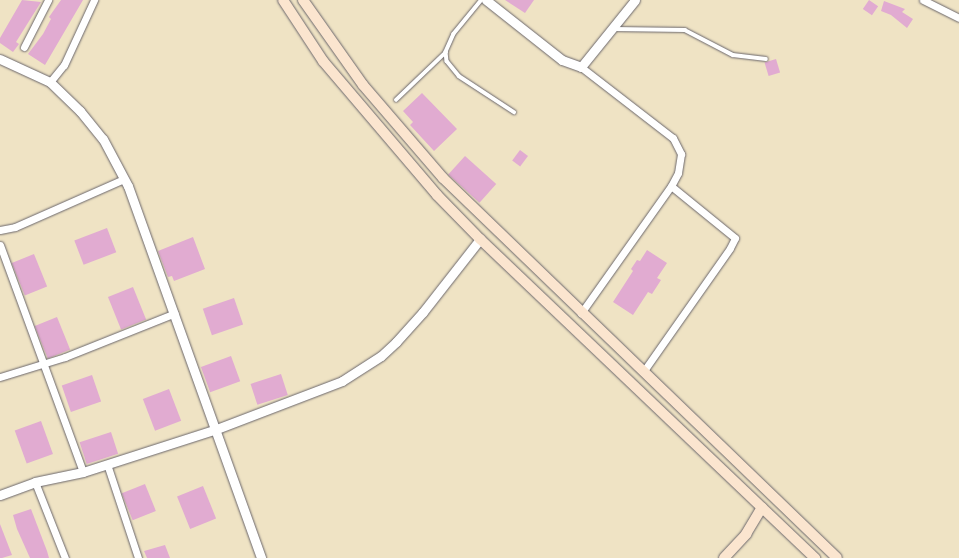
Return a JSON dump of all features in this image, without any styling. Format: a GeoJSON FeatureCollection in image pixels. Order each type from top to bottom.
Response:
{"type":"FeatureCollection","features":[{"type":"Feature","properties":{"kind":"main road"},"geometry":{"type":"LineString","coordinates":[[283,0],[324,60],[368,115],[437,195],[480,239],[815,558]]}},
{"type":"Feature","properties":{"kind":"main road"},"geometry":{"type":"LineString","coordinates":[[303,0],[363,85],[424,156],[581,313],[837,558]]}},
{"type":"Feature","properties":{"kind":"main road"},"geometry":{"type":"LineString","coordinates":[[724,558],[746,534],[762,507]]}},
{"type":"Feature","properties":{"kind":"street"},"geometry":{"type":"LineString","coordinates":[[24,47],[48,0]]}},
{"type":"Feature","properties":{"kind":"street"},"geometry":{"type":"LineString","coordinates":[[50,82],[64,65],[94,0]]}},
{"type":"Feature","properties":{"kind":"street"},"geometry":{"type":"LineString","coordinates":[[486,0],[562,60],[581,67],[678,145],[681,162],[671,186],[581,313]]}},
{"type":"Feature","properties":{"kind":"street"},"geometry":{"type":"LineString","coordinates":[[581,67],[635,0]]}},
{"type":"Feature","properties":{"kind":"street"},"geometry":{"type":"LineString","coordinates":[[923,0],[959,18]]}},
{"type":"Feature","properties":{"kind":"street"},"geometry":{"type":"LineString","coordinates":[[0,59],[50,82],[80,111],[103,140],[124,179],[175,313],[214,430],[261,558]]}},
{"type":"Feature","properties":{"kind":"street"},"geometry":{"type":"LineString","coordinates":[[0,230],[15,228],[124,179]]}},
{"type":"Feature","properties":{"kind":"street"},"geometry":{"type":"LineString","coordinates":[[642,372],[730,248],[735,238],[671,186]]}},
{"type":"Feature","properties":{"kind":"street"},"geometry":{"type":"LineString","coordinates":[[0,495],[35,482],[83,472],[214,430],[342,381],[381,356],[423,312],[480,239]]}},
{"type":"Feature","properties":{"kind":"street"},"geometry":{"type":"LineString","coordinates":[[0,245],[42,364],[83,472]]}},
{"type":"Feature","properties":{"kind":"street"},"geometry":{"type":"LineString","coordinates":[[0,377],[42,364],[175,313]]}},
{"type":"Feature","properties":{"kind":"street"},"geometry":{"type":"LineString","coordinates":[[107,464],[138,558]]}},
{"type":"Feature","properties":{"kind":"street"},"geometry":{"type":"LineString","coordinates":[[35,482],[65,558]]}},
{"type":"Feature","properties":{"kind":"lane"},"geometry":{"type":"LineString","coordinates":[[396,100],[446,52],[454,34],[482,0]]}},
{"type":"Feature","properties":{"kind":"lane"},"geometry":{"type":"LineString","coordinates":[[612,29],[685,30],[733,55],[766,59]]}},
{"type":"Feature","properties":{"kind":"lane"},"geometry":{"type":"LineString","coordinates":[[446,52],[451,69],[458,76],[514,112]]}},
{"type":"Feature","properties":{"kind":"building"},"geometry":{"type":"Polygon","coordinates":[[[22,0],[41,2],[16,42],[19,44],[13,52],[0,43],[0,38],[22,0]]]}},
{"type":"Feature","properties":{"kind":"building"},"geometry":{"type":"Polygon","coordinates":[[[61,0],[83,0],[45,65],[28,54],[43,34],[51,19],[49,17],[61,0]]]}},
{"type":"Feature","properties":{"kind":"building"},"geometry":{"type":"Polygon","coordinates":[[[505,0],[534,0],[525,13],[505,0]]]}},
{"type":"Feature","properties":{"kind":"building"},"geometry":{"type":"Polygon","coordinates":[[[869,0],[878,6],[872,15],[863,9],[869,0]]]}},
{"type":"Feature","properties":{"kind":"building"},"geometry":{"type":"Polygon","coordinates":[[[884,1],[905,9],[902,12],[913,19],[907,28],[891,15],[881,11],[884,1]]]}},
{"type":"Feature","properties":{"kind":"building"},"geometry":{"type":"Polygon","coordinates":[[[776,59],[780,72],[769,76],[765,63],[776,59]]]}},
{"type":"Feature","properties":{"kind":"building"},"geometry":{"type":"Polygon","coordinates":[[[422,93],[457,129],[434,151],[410,125],[413,122],[403,111],[422,93]]]}},
{"type":"Feature","properties":{"kind":"building"},"geometry":{"type":"Polygon","coordinates":[[[520,150],[528,156],[520,166],[512,160],[520,150]]]}},
{"type":"Feature","properties":{"kind":"building"},"geometry":{"type":"Polygon","coordinates":[[[465,156],[496,184],[479,203],[448,175],[465,156]]]}},
{"type":"Feature","properties":{"kind":"building"},"geometry":{"type":"Polygon","coordinates":[[[107,228],[116,252],[84,265],[74,241],[107,228]]]}},
{"type":"Feature","properties":{"kind":"building"},"geometry":{"type":"Polygon","coordinates":[[[193,237],[205,269],[174,281],[172,276],[168,277],[158,251],[193,237]]]}},
{"type":"Feature","properties":{"kind":"building"},"geometry":{"type":"Polygon","coordinates":[[[647,250],[667,263],[657,278],[661,280],[652,294],[648,292],[633,315],[613,302],[633,271],[631,269],[637,260],[640,261],[647,250]]]}},
{"type":"Feature","properties":{"kind":"building"},"geometry":{"type":"Polygon","coordinates":[[[34,254],[47,286],[25,295],[12,263],[34,254]]]}},
{"type":"Feature","properties":{"kind":"building"},"geometry":{"type":"Polygon","coordinates":[[[133,287],[146,319],[121,330],[108,297],[133,287]]]}},
{"type":"Feature","properties":{"kind":"building"},"geometry":{"type":"Polygon","coordinates":[[[234,298],[243,324],[212,335],[203,309],[234,298]]]}},
{"type":"Feature","properties":{"kind":"building"},"geometry":{"type":"Polygon","coordinates":[[[57,317],[70,349],[48,358],[35,326],[57,317]]]}},
{"type":"Feature","properties":{"kind":"building"},"geometry":{"type":"Polygon","coordinates":[[[231,356],[240,381],[210,392],[201,367],[231,356]]]}},
{"type":"Feature","properties":{"kind":"building"},"geometry":{"type":"Polygon","coordinates":[[[281,374],[288,395],[257,405],[251,384],[281,374]]]}},
{"type":"Feature","properties":{"kind":"building"},"geometry":{"type":"Polygon","coordinates":[[[92,375],[101,401],[71,412],[62,385],[92,375]]]}},
{"type":"Feature","properties":{"kind":"building"},"geometry":{"type":"Polygon","coordinates":[[[169,389],[181,421],[155,431],[143,399],[169,389]]]}},
{"type":"Feature","properties":{"kind":"building"},"geometry":{"type":"Polygon","coordinates":[[[41,421],[53,454],[27,463],[15,431],[41,421]]]}},
{"type":"Feature","properties":{"kind":"building"},"geometry":{"type":"Polygon","coordinates":[[[111,432],[118,454],[87,464],[80,442],[111,432]]]}},
{"type":"Feature","properties":{"kind":"building"},"geometry":{"type":"Polygon","coordinates":[[[145,484],[156,511],[133,520],[122,493],[145,484]]]}},
{"type":"Feature","properties":{"kind":"building"},"geometry":{"type":"Polygon","coordinates":[[[203,486],[216,518],[190,529],[177,496],[203,486]]]}},
{"type":"Feature","properties":{"kind":"building"},"geometry":{"type":"Polygon","coordinates":[[[31,509],[49,558],[30,558],[17,529],[13,515],[31,509]]]}},
{"type":"Feature","properties":{"kind":"building"},"geometry":{"type":"Polygon","coordinates":[[[0,524],[12,555],[2,558],[0,558],[0,524]]]}},
{"type":"Feature","properties":{"kind":"building"},"geometry":{"type":"Polygon","coordinates":[[[165,545],[170,558],[147,558],[144,551],[165,545]]]}}]}
